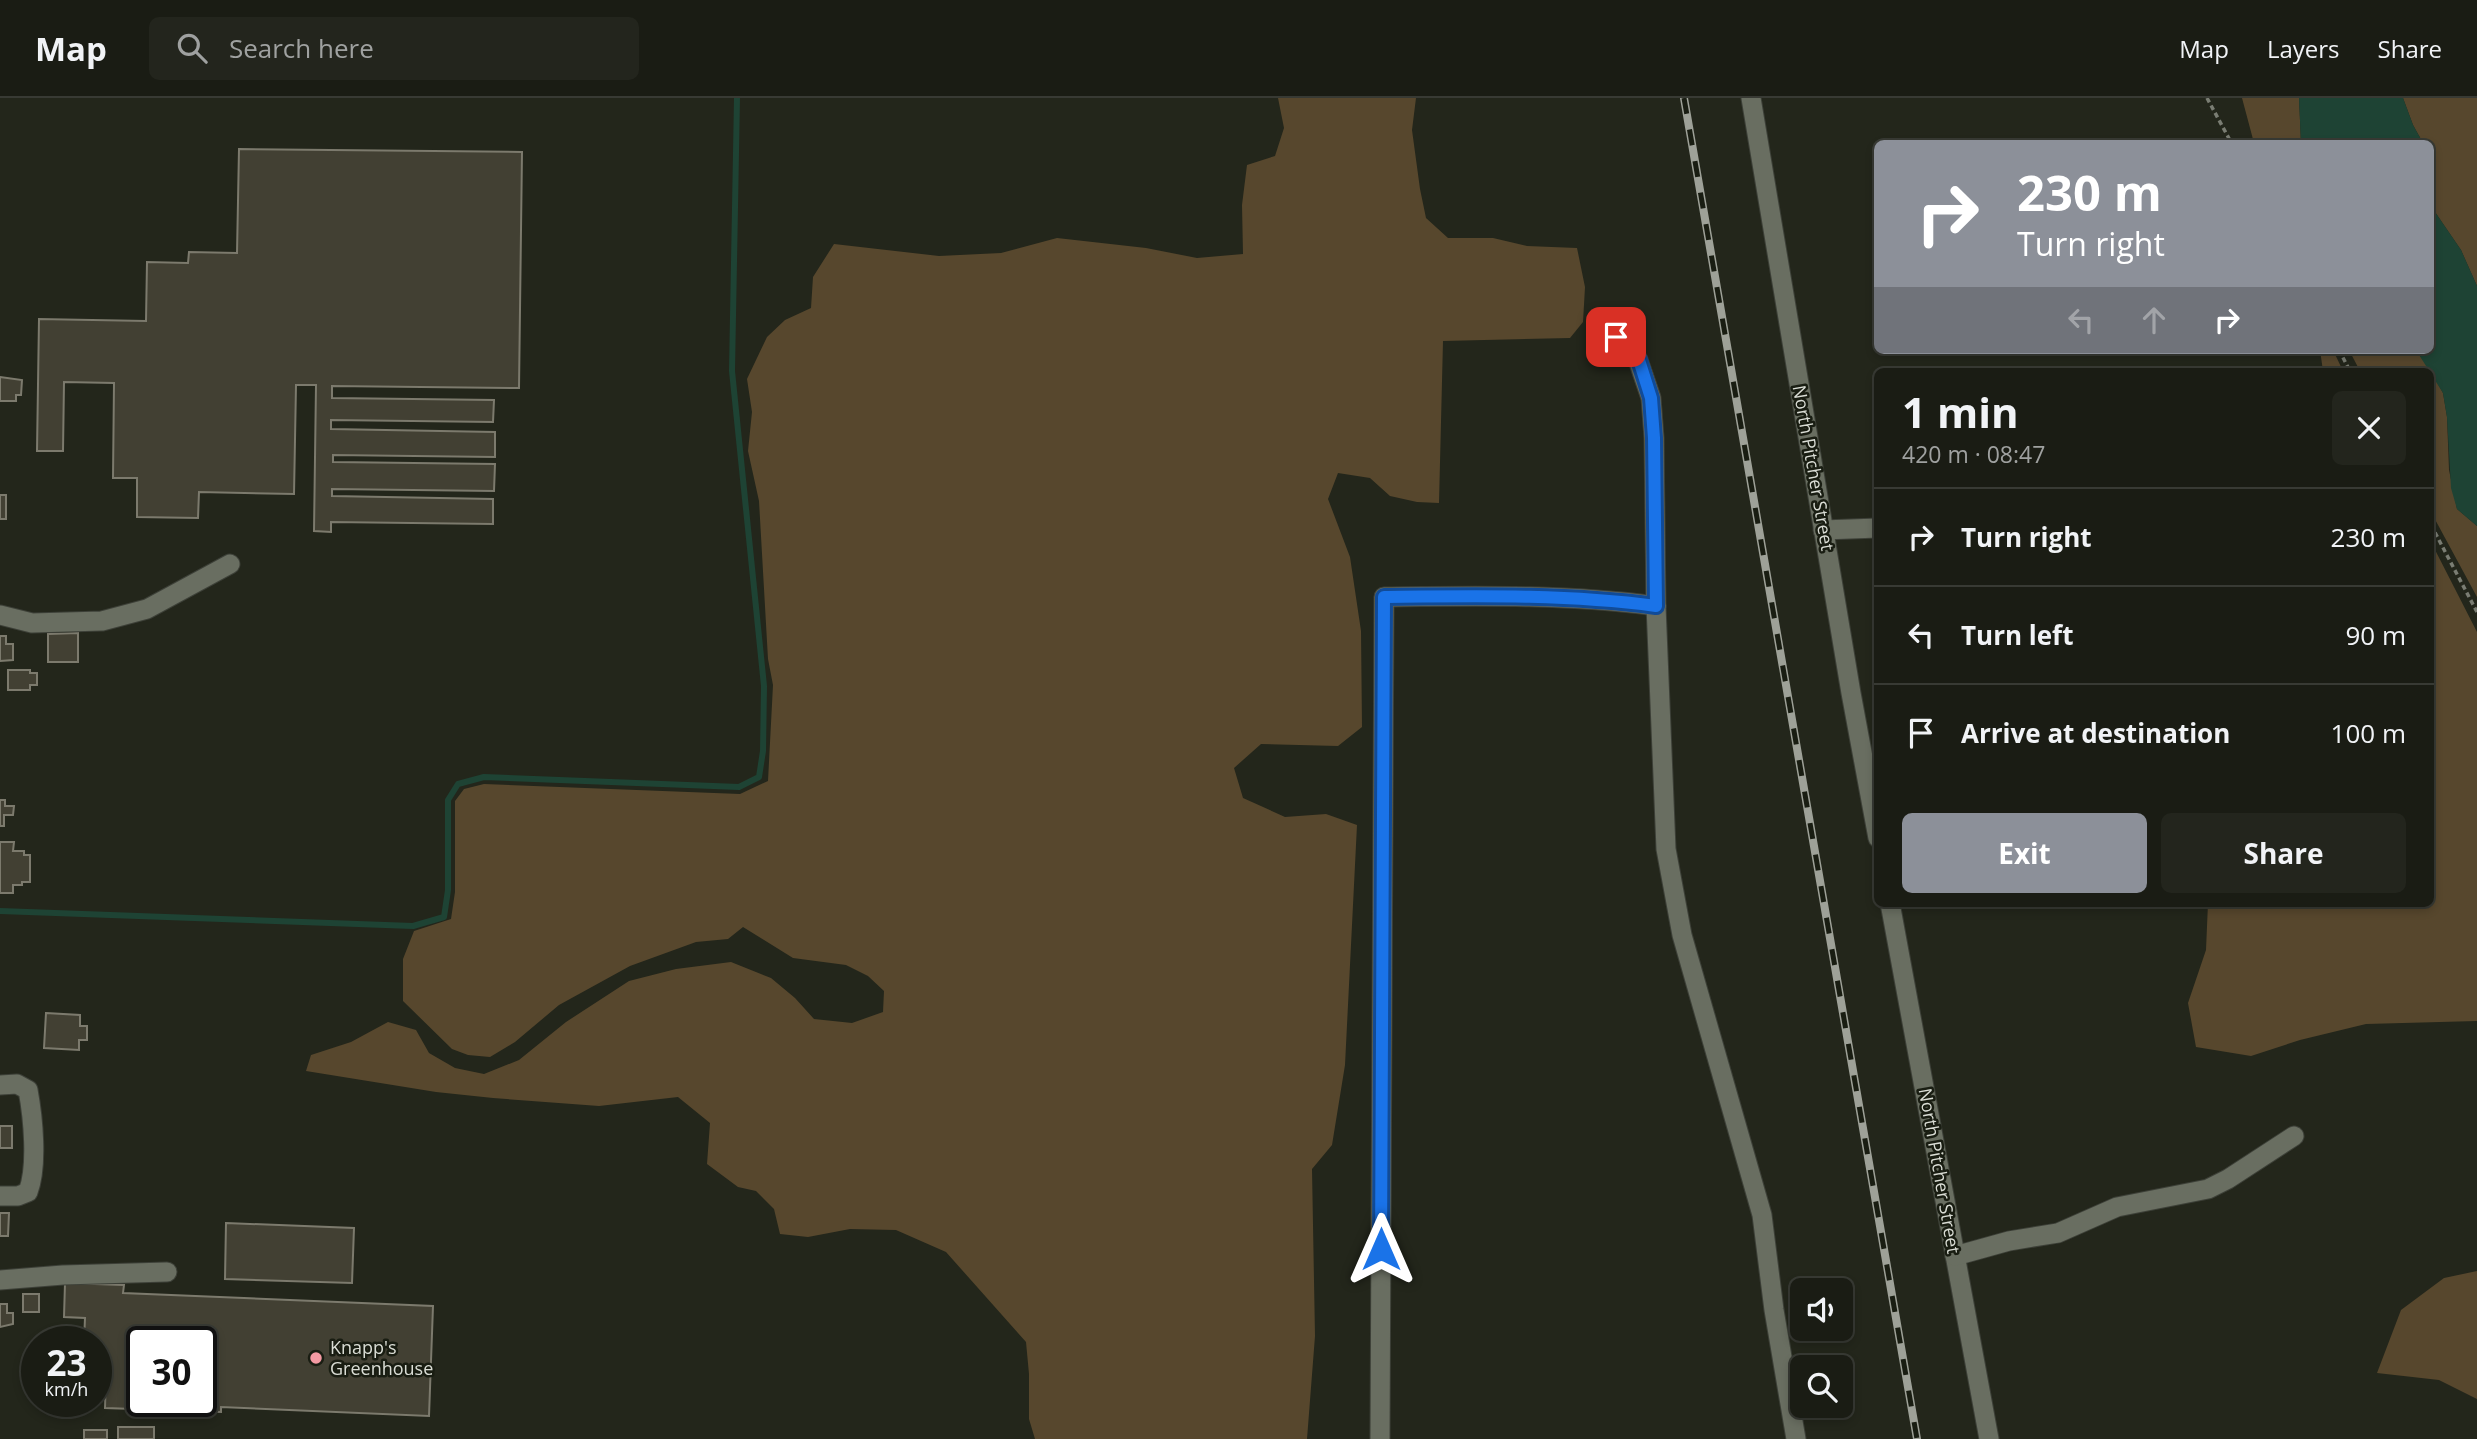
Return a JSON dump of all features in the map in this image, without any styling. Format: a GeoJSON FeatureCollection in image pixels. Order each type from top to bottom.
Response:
{"type":"FeatureCollection","features":[{"type":"Feature","properties":{"kind":"street","name":"North Pitcher Street"},"geometry":{"type":"LineString","coordinates":[[1751,98],[1874,815]]}},
{"type":"Feature","properties":{"kind":"street"},"geometry":{"type":"LineString","coordinates":[[1616,337],[1629,346],[1639,360],[1651,398],[1666,849],[1682,935],[1762,1215],[1774,1310],[1796,1439]]}},
{"type":"Feature","properties":{"kind":"street"},"geometry":{"type":"LineString","coordinates":[[1824,530],[1874,527]]}},
{"type":"Feature","properties":{"kind":"street"},"geometry":{"type":"LineString","coordinates":[[0,615],[32,623],[102,621],[147,609],[230,564]]}},
{"type":"Feature","properties":{"kind":"street"},"geometry":{"type":"LineString","coordinates":[[1380,1439],[1384,597],[1500,595],[1609,600],[1656,606]]}},
{"type":"Feature","properties":{"kind":"street","name":"North Pitcher Street"},"geometry":{"type":"LineString","coordinates":[[1891,907],[1989,1439]]}},
{"type":"Feature","properties":{"kind":"street"},"geometry":{"type":"LineString","coordinates":[[0,1085],[16,1084],[28,1090],[31,1104],[33,1178],[28,1192],[18,1196],[0,1196]]}},
{"type":"Feature","properties":{"kind":"street"},"geometry":{"type":"LineString","coordinates":[[1955,1256],[2000,1243],[2058,1233],[2118,1207],[2208,1189],[2294,1136]]}},
{"type":"Feature","properties":{"kind":"street"},"geometry":{"type":"LineString","coordinates":[[0,1280],[167,1272]]}},
{"type":"Feature","properties":{"kind":"path"},"geometry":{"type":"LineString","coordinates":[[2207,98],[2229,140]]}},
{"type":"Feature","properties":{"kind":"path"},"geometry":{"type":"LineString","coordinates":[[2434,532],[2477,612]]}},
{"type":"Feature","properties":{"kind":"shaded area"},"geometry":{"type":"Polygon","coordinates":[[[1278,98],[1416,98],[1412,130],[1426,218],[1448,238],[1493,238],[1527,246],[1577,248],[1585,287],[1583,322],[1570,338],[1443,341],[1439,503],[1417,502],[1390,496],[1370,478],[1338,473],[1328,499],[1350,557],[1361,631],[1362,727],[1338,746],[1261,744],[1234,768],[1243,798],[1285,817],[1326,814],[1357,825],[1345,1065],[1332,1145],[1312,1169],[1315,1336],[1307,1439],[1035,1439],[1029,1419],[1026,1342],[946,1252],[896,1230],[850,1229],[808,1237],[780,1234],[774,1209],[756,1191],[738,1187],[707,1164],[710,1123],[678,1097],[599,1106],[436,1092],[306,1071],[311,1055],[351,1042],[388,1022],[416,1030],[429,1053],[455,1068],[484,1074],[519,1060],[566,1022],[629,981],[676,969],[731,962],[771,978],[814,1019],[852,1023],[883,1012],[884,991],[868,976],[846,965],[793,958],[743,927],[728,939],[696,942],[630,966],[559,1005],[515,1042],[490,1057],[468,1055],[452,1049],[403,1001],[403,959],[414,931],[451,919],[455,892],[455,801],[464,789],[484,784],[740,794],[768,781],[773,685],[768,659],[759,501],[748,451],[752,412],[747,379],[767,337],[785,320],[811,308],[813,277],[834,244],[939,256],[1001,253],[1057,238],[1146,248],[1197,258],[1243,254],[1242,205],[1247,165],[1275,156],[1284,128],[1278,98]]]}},
{"type":"Feature","properties":{"kind":"shaded area"},"geometry":{"type":"Polygon","coordinates":[[[2242,98],[2299,98],[2301,140],[2253,140],[2242,98]]]}},
{"type":"Feature","properties":{"kind":"shaded area"},"geometry":{"type":"Polygon","coordinates":[[[2299,98],[2403,98],[2421,140],[2301,140],[2299,98]]]}},
{"type":"Feature","properties":{"kind":"shaded area"},"geometry":{"type":"Polygon","coordinates":[[[2403,98],[2477,98],[2477,286],[2461,250],[2435,212],[2434,140],[2421,140],[2403,98]]]}},
{"type":"Feature","properties":{"kind":"shaded area"},"geometry":{"type":"Polygon","coordinates":[[[2434,202],[2435,212],[2461,250],[2477,286],[2477,526],[2457,509],[2451,488],[2443,393],[2434,379],[2434,368],[2427,368],[2419,354],[2434,354],[2434,202]]]}},
{"type":"Feature","properties":{"kind":"shaded area"},"geometry":{"type":"Polygon","coordinates":[[[2321,354],[2335,354],[2342,368],[2323,368],[2321,354]]]}},
{"type":"Feature","properties":{"kind":"shaded area"},"geometry":{"type":"Polygon","coordinates":[[[2351,354],[2419,354],[2429,368],[2358,368],[2351,354]]]}},
{"type":"Feature","properties":{"kind":"shaded area"},"geometry":{"type":"Polygon","coordinates":[[[2434,376],[2443,393],[2447,417],[2449,470],[2457,509],[2477,526],[2477,597],[2434,518],[2434,376]]]}},
{"type":"Feature","properties":{"kind":"shaded area"},"geometry":{"type":"Polygon","coordinates":[[[2434,548],[2477,632],[2477,1021],[2366,1024],[2300,1040],[2251,1056],[2196,1047],[2188,1003],[2206,950],[2208,907],[2434,907],[2434,548]]]}},
{"type":"Feature","properties":{"kind":"shaded area"},"geometry":{"type":"Polygon","coordinates":[[[2477,1271],[2477,1399],[2439,1380],[2377,1373],[2401,1310],[2444,1278],[2477,1271]]]}},
{"type":"Feature","properties":{"kind":"building"},"geometry":{"type":"Polygon","coordinates":[[[239,149],[522,152],[519,388],[332,386],[332,398],[494,400],[493,422],[331,420],[331,429],[495,432],[495,457],[333,455],[333,462],[495,464],[494,491],[332,489],[332,496],[493,499],[493,524],[331,522],[331,532],[314,531],[316,385],[296,385],[294,494],[199,492],[198,518],[137,517],[137,478],[113,478],[114,383],[64,382],[63,451],[37,451],[39,319],[146,321],[147,262],[188,263],[189,252],[237,253],[239,149]]]}},
{"type":"Feature","properties":{"kind":"building"},"geometry":{"type":"Polygon","coordinates":[[[0,377],[22,380],[21,395],[16,395],[16,401],[0,401],[0,377]]]}},
{"type":"Feature","properties":{"kind":"building"},"geometry":{"type":"Polygon","coordinates":[[[0,495],[6,495],[6,519],[0,519],[0,495]]]}},
{"type":"Feature","properties":{"kind":"building"},"geometry":{"type":"Polygon","coordinates":[[[78,633],[78,662],[48,662],[48,634],[78,633]]]}},
{"type":"Feature","properties":{"kind":"building"},"geometry":{"type":"Polygon","coordinates":[[[0,636],[6,636],[6,644],[13,644],[13,660],[0,661],[0,636]]]}},
{"type":"Feature","properties":{"kind":"building"},"geometry":{"type":"Polygon","coordinates":[[[8,670],[30,670],[30,673],[37,673],[37,685],[30,685],[30,690],[8,690],[8,670]]]}},
{"type":"Feature","properties":{"kind":"building"},"geometry":{"type":"Polygon","coordinates":[[[0,800],[5,800],[5,806],[14,806],[13,815],[4,815],[4,826],[0,826],[0,800]]]}},
{"type":"Feature","properties":{"kind":"building"},"geometry":{"type":"Polygon","coordinates":[[[0,842],[14,842],[13,851],[24,851],[24,855],[30,855],[30,882],[13,885],[13,893],[0,893],[0,842]]]}},
{"type":"Feature","properties":{"kind":"building"},"geometry":{"type":"Polygon","coordinates":[[[46,1013],[80,1015],[80,1026],[87,1026],[87,1040],[79,1040],[79,1050],[44,1048],[46,1013]]]}},
{"type":"Feature","properties":{"kind":"building"},"geometry":{"type":"Polygon","coordinates":[[[0,1126],[12,1126],[12,1148],[0,1148],[0,1126]]]}},
{"type":"Feature","properties":{"kind":"building"},"geometry":{"type":"Polygon","coordinates":[[[0,1213],[9,1213],[8,1236],[0,1236],[0,1213]]]}},
{"type":"Feature","properties":{"kind":"building"},"geometry":{"type":"Polygon","coordinates":[[[226,1223],[354,1228],[352,1283],[225,1279],[226,1223]]]}},
{"type":"Feature","properties":{"kind":"building","name":"Knapp's Greenhouse"},"geometry":{"type":"Polygon","coordinates":[[[65,1283],[124,1285],[123,1293],[433,1306],[429,1416],[221,1407],[221,1412],[217,1412],[217,1326],[126,1326],[126,1409],[112,1408],[112,1326],[85,1326],[85,1318],[64,1317],[65,1283]]]}},
{"type":"Feature","properties":{"kind":"building"},"geometry":{"type":"Polygon","coordinates":[[[23,1294],[39,1294],[39,1312],[23,1312],[23,1294]]]}},
{"type":"Feature","properties":{"kind":"building"},"geometry":{"type":"Polygon","coordinates":[[[0,1304],[7,1304],[7,1313],[13,1313],[13,1324],[0,1327],[0,1304]]]}},
{"type":"Feature","properties":{"kind":"building"},"geometry":{"type":"Polygon","coordinates":[[[118,1427],[154,1427],[154,1439],[118,1439],[118,1427]]]}},
{"type":"Feature","properties":{"kind":"building"},"geometry":{"type":"Polygon","coordinates":[[[84,1430],[107,1430],[107,1439],[84,1439],[84,1430]]]}},
{"type":"Feature","properties":{"kind":"waterway"},"geometry":{"type":"LineString","coordinates":[[0,911],[413,926],[444,917],[448,890],[448,800],[458,784],[484,777],[739,787],[759,777],[763,751],[764,686],[732,371],[737,98]]}},
{"type":"Feature","properties":{"kind":"railway"},"geometry":{"type":"LineString","coordinates":[[1684,98],[1917,1439]]}},
{"type":"Feature","properties":{"kind":"place","name":"Knapp's Greenhouse"},"geometry":{"type":"Point","coordinates":[316,1358]}},
{"type":"Feature","properties":{"kind":"route"},"geometry":{"type":"LineString","coordinates":[[1381,1249],[1384,597],[1500,595],[1609,600],[1656,606],[1651,398],[1639,360],[1629,346],[1616,337]]}}]}
